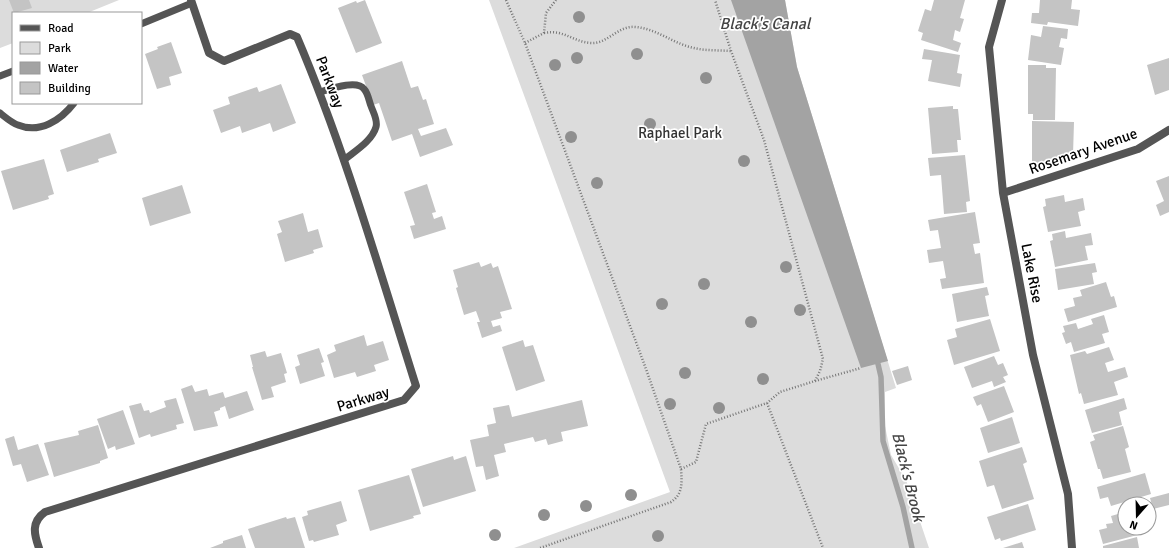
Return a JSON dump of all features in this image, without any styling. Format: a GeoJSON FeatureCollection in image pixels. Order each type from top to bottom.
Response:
{"type":"FeatureCollection","features":[{"type":"Feature","properties":{"kind":"street","name":"Lake Rise"},"geometry":{"type":"LineString","coordinates":[[1002,0],[989,47],[1003,193],[1033,355],[1068,494],[1072,548]]}},
{"type":"Feature","properties":{"kind":"street","name":"Parkway"},"geometry":{"type":"LineString","coordinates":[[39,548],[34,529],[39,516],[45,512],[404,400],[416,386],[344,160],[320,92],[297,37],[290,34],[224,61],[209,53],[192,2]]}},
{"type":"Feature","properties":{"kind":"street","name":"Rosemary Avenue"},"geometry":{"type":"LineString","coordinates":[[1003,193],[1138,149],[1169,130]]}},
{"type":"Feature","properties":{"kind":"lane"},"geometry":{"type":"LineString","coordinates":[[142,24],[192,2]]}},
{"type":"Feature","properties":{"kind":"lane"},"geometry":{"type":"LineString","coordinates":[[0,76],[12,71]]}},
{"type":"Feature","properties":{"kind":"lane"},"geometry":{"type":"LineString","coordinates":[[320,92],[341,86],[358,84],[364,88],[373,111],[376,127],[372,135],[363,145],[344,160]]}},
{"type":"Feature","properties":{"kind":"lane"},"geometry":{"type":"LineString","coordinates":[[0,113],[18,125],[33,128],[53,124],[66,114],[73,104]]}},
{"type":"Feature","properties":{"kind":"path"},"geometry":{"type":"LineString","coordinates":[[506,0],[525,43],[643,362],[681,470],[682,482],[680,493],[671,502],[540,548]]}},
{"type":"Feature","properties":{"kind":"path"},"geometry":{"type":"LineString","coordinates":[[544,32],[546,13],[556,0]]}},
{"type":"Feature","properties":{"kind":"path"},"geometry":{"type":"LineString","coordinates":[[715,0],[731,51],[764,140],[823,359],[820,371],[815,381]]}},
{"type":"Feature","properties":{"kind":"path"},"geometry":{"type":"LineString","coordinates":[[525,43],[544,32],[560,32],[591,43],[601,42],[625,27],[635,27],[647,29],[693,48],[731,51]]}},
{"type":"Feature","properties":{"kind":"path"},"geometry":{"type":"LineString","coordinates":[[681,470],[696,462],[706,424],[767,403],[780,392],[861,368]]}},
{"type":"Feature","properties":{"kind":"path"},"geometry":{"type":"LineString","coordinates":[[767,403],[823,548]]}},
{"type":"Feature","properties":{"kind":"green space"},"geometry":{"type":"Polygon","coordinates":[[[0,0],[119,0],[89,12],[12,12],[12,43],[0,48],[0,0]]]}},
{"type":"Feature","properties":{"kind":"green space","name":"Raphael Park"},"geometry":{"type":"Polygon","coordinates":[[[489,0],[785,0],[797,67],[896,388],[885,392],[885,426],[891,455],[906,480],[929,548],[514,548],[670,492],[489,0]]]}},
{"type":"Feature","properties":{"kind":"water","name":"Black's Canal"},"geometry":{"type":"Polygon","coordinates":[[[731,0],[785,0],[797,67],[888,361],[861,368],[731,0]]]}},
{"type":"Feature","properties":{"kind":"building"},"geometry":{"type":"Polygon","coordinates":[[[9,0],[29,0],[32,8],[14,12],[9,0]]]}},
{"type":"Feature","properties":{"kind":"building"},"geometry":{"type":"Polygon","coordinates":[[[365,0],[382,43],[356,53],[338,8],[356,1],[357,3],[365,0]]]}},
{"type":"Feature","properties":{"kind":"building"},"geometry":{"type":"Polygon","coordinates":[[[934,0],[965,0],[960,18],[964,19],[960,32],[955,30],[953,40],[961,43],[958,52],[921,40],[923,33],[918,31],[925,9],[931,11],[934,0]]]}},
{"type":"Feature","properties":{"kind":"building"},"geometry":{"type":"Polygon","coordinates":[[[1040,0],[1072,0],[1071,9],[1080,10],[1078,26],[1048,22],[1047,25],[1031,23],[1032,13],[1039,13],[1040,0]]]}},
{"type":"Feature","properties":{"kind":"building"},"geometry":{"type":"Polygon","coordinates":[[[1043,26],[1068,29],[1067,39],[1061,38],[1059,47],[1064,48],[1061,65],[1028,60],[1031,35],[1041,37],[1043,26]]]}},
{"type":"Feature","properties":{"kind":"building"},"geometry":{"type":"Polygon","coordinates":[[[171,42],[182,73],[169,77],[171,85],[157,89],[145,54],[158,49],[157,47],[171,42]]]}},
{"type":"Feature","properties":{"kind":"building"},"geometry":{"type":"Polygon","coordinates":[[[924,49],[960,55],[957,73],[962,74],[960,87],[928,81],[932,60],[922,59],[924,49]]]}},
{"type":"Feature","properties":{"kind":"building"},"geometry":{"type":"Polygon","coordinates":[[[1169,58],[1169,90],[1155,95],[1147,65],[1169,58]]]}},
{"type":"Feature","properties":{"kind":"building"},"geometry":{"type":"Polygon","coordinates":[[[402,61],[411,88],[418,86],[423,100],[426,99],[434,124],[418,129],[421,136],[446,128],[453,145],[420,157],[412,134],[392,141],[379,103],[373,105],[362,75],[402,61]]]}},
{"type":"Feature","properties":{"kind":"building"},"geometry":{"type":"Polygon","coordinates":[[[1028,65],[1046,65],[1046,68],[1056,68],[1055,120],[1033,120],[1033,114],[1028,114],[1028,65]]]}},
{"type":"Feature","properties":{"kind":"building"},"geometry":{"type":"Polygon","coordinates":[[[281,84],[296,123],[273,132],[270,123],[242,133],[240,126],[221,133],[213,110],[230,104],[228,97],[257,87],[259,92],[281,84]]]}},
{"type":"Feature","properties":{"kind":"building"},"geometry":{"type":"Polygon","coordinates":[[[953,106],[953,109],[958,109],[961,140],[957,140],[958,152],[932,154],[928,108],[953,106]]]}},
{"type":"Feature","properties":{"kind":"building"},"geometry":{"type":"Polygon","coordinates":[[[1032,121],[1074,122],[1073,155],[1066,155],[1066,159],[1052,159],[1052,163],[1032,163],[1032,121]]]}},
{"type":"Feature","properties":{"kind":"building"},"geometry":{"type":"Polygon","coordinates":[[[110,133],[117,153],[98,159],[99,162],[67,172],[60,150],[110,133]]]}},
{"type":"Feature","properties":{"kind":"building"},"geometry":{"type":"Polygon","coordinates":[[[965,155],[970,201],[966,202],[967,212],[944,214],[941,175],[930,176],[928,158],[965,155]]]}},
{"type":"Feature","properties":{"kind":"building"},"geometry":{"type":"Polygon","coordinates":[[[44,159],[54,194],[48,196],[49,199],[13,210],[1,171],[44,159]]]}},
{"type":"Feature","properties":{"kind":"building"},"geometry":{"type":"Polygon","coordinates":[[[1169,176],[1169,212],[1160,216],[1156,205],[1164,201],[1156,181],[1169,176]]]}},
{"type":"Feature","properties":{"kind":"building"},"geometry":{"type":"Polygon","coordinates":[[[427,184],[436,212],[432,213],[434,219],[442,216],[446,229],[414,239],[410,226],[415,225],[404,192],[427,184]]]}},
{"type":"Feature","properties":{"kind":"building"},"geometry":{"type":"Polygon","coordinates":[[[182,185],[191,213],[150,226],[142,198],[182,185]]]}},
{"type":"Feature","properties":{"kind":"building"},"geometry":{"type":"Polygon","coordinates":[[[1064,195],[1065,202],[1083,198],[1085,210],[1078,212],[1081,226],[1048,232],[1043,207],[1046,206],[1045,199],[1064,195]]]}},
{"type":"Feature","properties":{"kind":"building"},"geometry":{"type":"Polygon","coordinates":[[[975,212],[980,243],[973,244],[975,254],[980,253],[984,283],[942,289],[940,279],[946,278],[943,261],[929,263],[927,250],[941,248],[938,230],[930,231],[928,220],[975,212]]]}},
{"type":"Feature","properties":{"kind":"building"},"geometry":{"type":"Polygon","coordinates":[[[303,213],[308,232],[318,229],[323,247],[313,250],[314,253],[285,262],[277,234],[282,232],[278,221],[303,213]]]}},
{"type":"Feature","properties":{"kind":"building"},"geometry":{"type":"Polygon","coordinates":[[[1065,231],[1066,238],[1091,233],[1093,245],[1085,246],[1088,260],[1055,267],[1050,241],[1053,240],[1052,234],[1065,231]]]}},
{"type":"Feature","properties":{"kind":"building"},"geometry":{"type":"Polygon","coordinates":[[[479,262],[481,267],[491,263],[493,268],[498,266],[512,309],[500,312],[502,318],[491,321],[493,327],[500,325],[502,331],[482,338],[477,322],[480,322],[476,311],[464,315],[456,288],[458,287],[453,270],[479,262]]]}},
{"type":"Feature","properties":{"kind":"building"},"geometry":{"type":"Polygon","coordinates":[[[1095,263],[1097,272],[1092,273],[1094,284],[1058,290],[1055,269],[1095,263]]]}},
{"type":"Feature","properties":{"kind":"building"},"geometry":{"type":"Polygon","coordinates":[[[1106,282],[1111,297],[1114,296],[1117,307],[1068,322],[1064,309],[1075,306],[1073,298],[1082,296],[1080,290],[1106,282]]]}},
{"type":"Feature","properties":{"kind":"building"},"geometry":{"type":"Polygon","coordinates":[[[987,287],[989,295],[985,296],[989,316],[957,322],[952,294],[987,287]]]}},
{"type":"Feature","properties":{"kind":"building"},"geometry":{"type":"Polygon","coordinates":[[[1104,315],[1109,332],[1102,334],[1105,343],[1074,352],[1071,342],[1066,344],[1062,333],[1065,332],[1063,326],[1076,323],[1078,329],[1093,324],[1091,319],[1104,315]]]}},
{"type":"Feature","properties":{"kind":"building"},"geometry":{"type":"Polygon","coordinates":[[[990,319],[1000,351],[954,365],[947,340],[957,337],[955,329],[990,319]]]}},
{"type":"Feature","properties":{"kind":"building"},"geometry":{"type":"Polygon","coordinates":[[[364,335],[367,346],[383,341],[389,360],[374,365],[376,371],[357,377],[355,372],[334,378],[327,355],[336,351],[334,345],[364,335]]]}},
{"type":"Feature","properties":{"kind":"building"},"geometry":{"type":"Polygon","coordinates":[[[523,340],[525,347],[533,345],[545,381],[516,391],[502,347],[523,340]]]}},
{"type":"Feature","properties":{"kind":"building"},"geometry":{"type":"Polygon","coordinates":[[[1109,347],[1114,360],[1105,363],[1108,372],[1125,367],[1128,377],[1114,382],[1118,395],[1084,404],[1081,393],[1079,394],[1070,355],[1085,351],[1087,354],[1109,347]]]}},
{"type":"Feature","properties":{"kind":"building"},"geometry":{"type":"Polygon","coordinates":[[[319,348],[324,362],[321,363],[325,376],[300,384],[295,367],[300,365],[297,355],[319,348]]]}},
{"type":"Feature","properties":{"kind":"building"},"geometry":{"type":"Polygon","coordinates":[[[265,351],[267,357],[281,353],[287,373],[284,374],[286,382],[271,387],[274,397],[262,400],[250,355],[265,351]]]}},
{"type":"Feature","properties":{"kind":"building"},"geometry":{"type":"Polygon","coordinates":[[[994,356],[998,365],[1003,363],[1008,375],[1003,377],[1006,382],[994,387],[992,381],[972,388],[964,367],[994,356]]]}},
{"type":"Feature","properties":{"kind":"building"},"geometry":{"type":"Polygon","coordinates":[[[908,366],[912,380],[897,385],[892,371],[908,366]]]}},
{"type":"Feature","properties":{"kind":"building"},"geometry":{"type":"Polygon","coordinates":[[[192,385],[195,392],[207,389],[209,396],[223,392],[225,398],[247,391],[254,410],[229,419],[225,406],[214,412],[218,426],[194,431],[181,389],[192,385]]]}},
{"type":"Feature","properties":{"kind":"building"},"geometry":{"type":"Polygon","coordinates":[[[1004,386],[1014,412],[988,422],[981,404],[977,406],[973,397],[1004,386]]]}},
{"type":"Feature","properties":{"kind":"building"},"geometry":{"type":"Polygon","coordinates":[[[176,398],[184,423],[176,425],[177,429],[151,437],[150,434],[139,438],[129,406],[141,403],[144,411],[149,410],[150,413],[166,407],[164,401],[176,398]]]}},
{"type":"Feature","properties":{"kind":"building"},"geometry":{"type":"Polygon","coordinates":[[[1124,398],[1127,409],[1119,412],[1122,425],[1092,433],[1085,410],[1124,398]]]}},
{"type":"Feature","properties":{"kind":"building"},"geometry":{"type":"Polygon","coordinates":[[[582,400],[588,426],[561,432],[563,441],[548,445],[546,439],[535,442],[533,437],[504,444],[506,452],[494,455],[499,476],[486,480],[483,466],[476,467],[470,440],[489,436],[487,425],[496,423],[493,408],[509,405],[512,417],[582,400]]]}},
{"type":"Feature","properties":{"kind":"building"},"geometry":{"type":"Polygon","coordinates":[[[123,410],[135,444],[116,450],[115,446],[108,449],[97,419],[123,410]]]}},
{"type":"Feature","properties":{"kind":"building"},"geometry":{"type":"Polygon","coordinates":[[[1012,417],[1020,443],[988,453],[980,428],[1012,417]]]}},
{"type":"Feature","properties":{"kind":"building"},"geometry":{"type":"Polygon","coordinates":[[[98,425],[108,458],[100,461],[100,463],[54,477],[44,443],[79,435],[78,431],[98,425]]]}},
{"type":"Feature","properties":{"kind":"building"},"geometry":{"type":"Polygon","coordinates":[[[1123,426],[1129,447],[1125,449],[1131,472],[1103,479],[1100,469],[1098,469],[1090,442],[1095,440],[1093,435],[1123,426]]]}},
{"type":"Feature","properties":{"kind":"building"},"geometry":{"type":"Polygon","coordinates":[[[14,436],[18,450],[38,444],[49,475],[27,482],[21,464],[13,466],[5,439],[14,436]]]}},
{"type":"Feature","properties":{"kind":"building"},"geometry":{"type":"Polygon","coordinates":[[[1022,447],[1027,462],[1023,464],[1034,499],[1002,509],[994,485],[987,487],[979,461],[1022,447]]]}},
{"type":"Feature","properties":{"kind":"building"},"geometry":{"type":"Polygon","coordinates":[[[453,456],[454,460],[466,456],[476,491],[423,507],[411,469],[453,456]]]}},
{"type":"Feature","properties":{"kind":"building"},"geometry":{"type":"Polygon","coordinates":[[[1145,473],[1151,494],[1144,496],[1117,496],[1117,504],[1111,506],[1108,497],[1100,499],[1097,487],[1145,473]]]}},
{"type":"Feature","properties":{"kind":"building"},"geometry":{"type":"Polygon","coordinates":[[[409,475],[421,514],[413,516],[414,518],[370,531],[358,490],[409,475]]]}},
{"type":"Feature","properties":{"kind":"building"},"geometry":{"type":"Polygon","coordinates":[[[1169,493],[1169,505],[1157,508],[1157,496],[1169,493]]]}},
{"type":"Feature","properties":{"kind":"building"},"geometry":{"type":"Polygon","coordinates":[[[341,501],[347,521],[336,525],[339,535],[314,542],[313,540],[309,541],[302,517],[308,515],[307,511],[341,501]]]}},
{"type":"Feature","properties":{"kind":"building"},"geometry":{"type":"Polygon","coordinates":[[[1028,504],[1036,530],[1001,541],[1000,538],[995,540],[987,517],[1028,504]]]}},
{"type":"Feature","properties":{"kind":"building"},"geometry":{"type":"Polygon","coordinates":[[[1117,514],[1117,536],[1134,536],[1103,544],[1099,530],[1107,528],[1106,524],[1113,523],[1111,516],[1117,514]]]}},
{"type":"Feature","properties":{"kind":"building"},"geometry":{"type":"Polygon","coordinates":[[[286,517],[287,519],[295,517],[305,548],[255,548],[248,529],[286,517]]]}},
{"type":"Feature","properties":{"kind":"building"},"geometry":{"type":"Polygon","coordinates":[[[242,535],[246,548],[210,548],[223,543],[223,541],[242,535]]]}},
{"type":"Feature","properties":{"kind":"building"},"geometry":{"type":"Polygon","coordinates":[[[1137,537],[1139,548],[1103,548],[1103,546],[1137,537]]]}},
{"type":"Feature","properties":{"kind":"building"},"geometry":{"type":"Polygon","coordinates":[[[1022,542],[1024,548],[1003,548],[1022,542]]]}},
{"type":"Feature","properties":{"kind":"waterway","name":"Black's Brook"},"geometry":{"type":"LineString","coordinates":[[878,364],[881,377],[883,441],[903,507],[912,548]]}}]}
